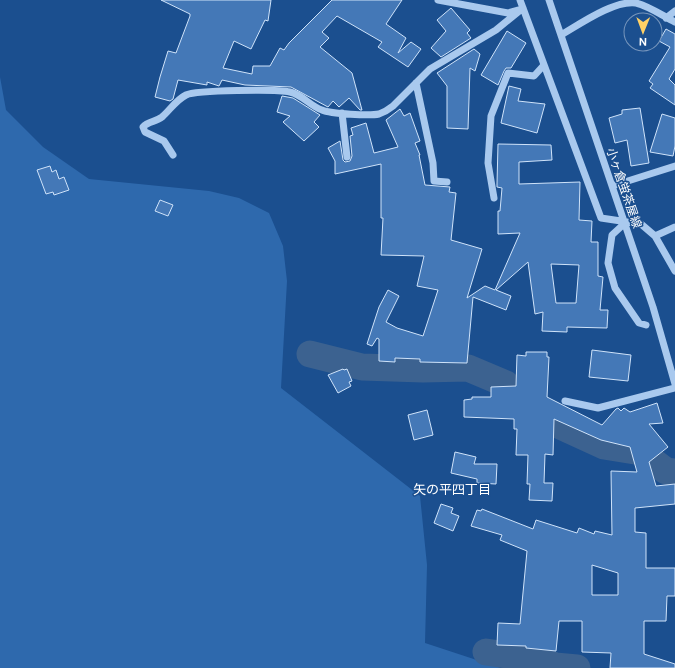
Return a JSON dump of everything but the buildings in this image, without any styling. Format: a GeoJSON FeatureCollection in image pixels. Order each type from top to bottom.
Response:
{"type":"FeatureCollection","features":[{"type":"Feature","properties":{"kind":"street"},"geometry":{"type":"LineString","coordinates":[[438,0],[508,13],[523,8]]}},
{"type":"Feature","properties":{"kind":"street"},"geometry":{"type":"LineString","coordinates":[[520,0],[601,218],[625,223],[641,224],[655,236],[675,271]]}},
{"type":"Feature","properties":{"kind":"street","name":"小ヶ倉蛍茶屋線"},"geometry":{"type":"LineString","coordinates":[[549,0],[653,307],[675,384]]}},
{"type":"Feature","properties":{"kind":"street"},"geometry":{"type":"LineString","coordinates":[[561,35],[609,3],[636,3],[675,22]]}},
{"type":"Feature","properties":{"kind":"street"},"geometry":{"type":"LineString","coordinates":[[173,155],[164,141],[145,132],[143,127],[150,121],[161,118],[173,104],[187,94],[206,91],[289,92],[303,97],[321,110],[342,113],[378,114],[386,112],[430,69],[496,30],[523,8]]}},
{"type":"Feature","properties":{"kind":"street"},"geometry":{"type":"LineString","coordinates":[[666,18],[675,11]]}},
{"type":"Feature","properties":{"kind":"street"},"geometry":{"type":"LineString","coordinates":[[494,198],[488,163],[491,116],[508,73],[534,76],[544,65]]}},
{"type":"Feature","properties":{"kind":"street"},"geometry":{"type":"LineString","coordinates":[[416,83],[433,163],[434,181],[447,182]]}},
{"type":"Feature","properties":{"kind":"street"},"geometry":{"type":"LineString","coordinates":[[342,113],[347,157]]}},
{"type":"Feature","properties":{"kind":"street"},"geometry":{"type":"LineString","coordinates":[[612,186],[675,166]]}},
{"type":"Feature","properties":{"kind":"street"},"geometry":{"type":"LineString","coordinates":[[625,223],[612,235],[608,263],[615,288],[623,302],[639,324],[646,325]]}},
{"type":"Feature","properties":{"kind":"street"},"geometry":{"type":"LineString","coordinates":[[655,236],[675,227]]}},
{"type":"Feature","properties":{"kind":"street"},"geometry":{"type":"LineString","coordinates":[[565,401],[598,408],[675,388]]}},
{"type":"Feature","properties":{"kind":"shaded area"},"geometry":{"type":"Polygon","coordinates":[[[0,77],[6,110],[43,147],[89,179],[209,191],[239,198],[269,213],[283,246],[287,281],[281,388],[420,496],[427,565],[425,643],[501,668],[0,668],[0,77]]]}},
{"type":"Feature","properties":{"kind":"waterway"},"geometry":{"type":"LineString","coordinates":[[310,354],[362,367],[423,369],[468,368],[506,384],[545,419],[604,446],[641,452],[666,471],[675,472]]}},
{"type":"Feature","properties":{"kind":"waterway"},"geometry":{"type":"LineString","coordinates":[[486,652],[542,660],[555,666],[577,668]]}},
{"type":"Feature","properties":{"kind":"district","name":"矢の平四丁目"},"geometry":{"type":"Point","coordinates":[452,489]}}]}
